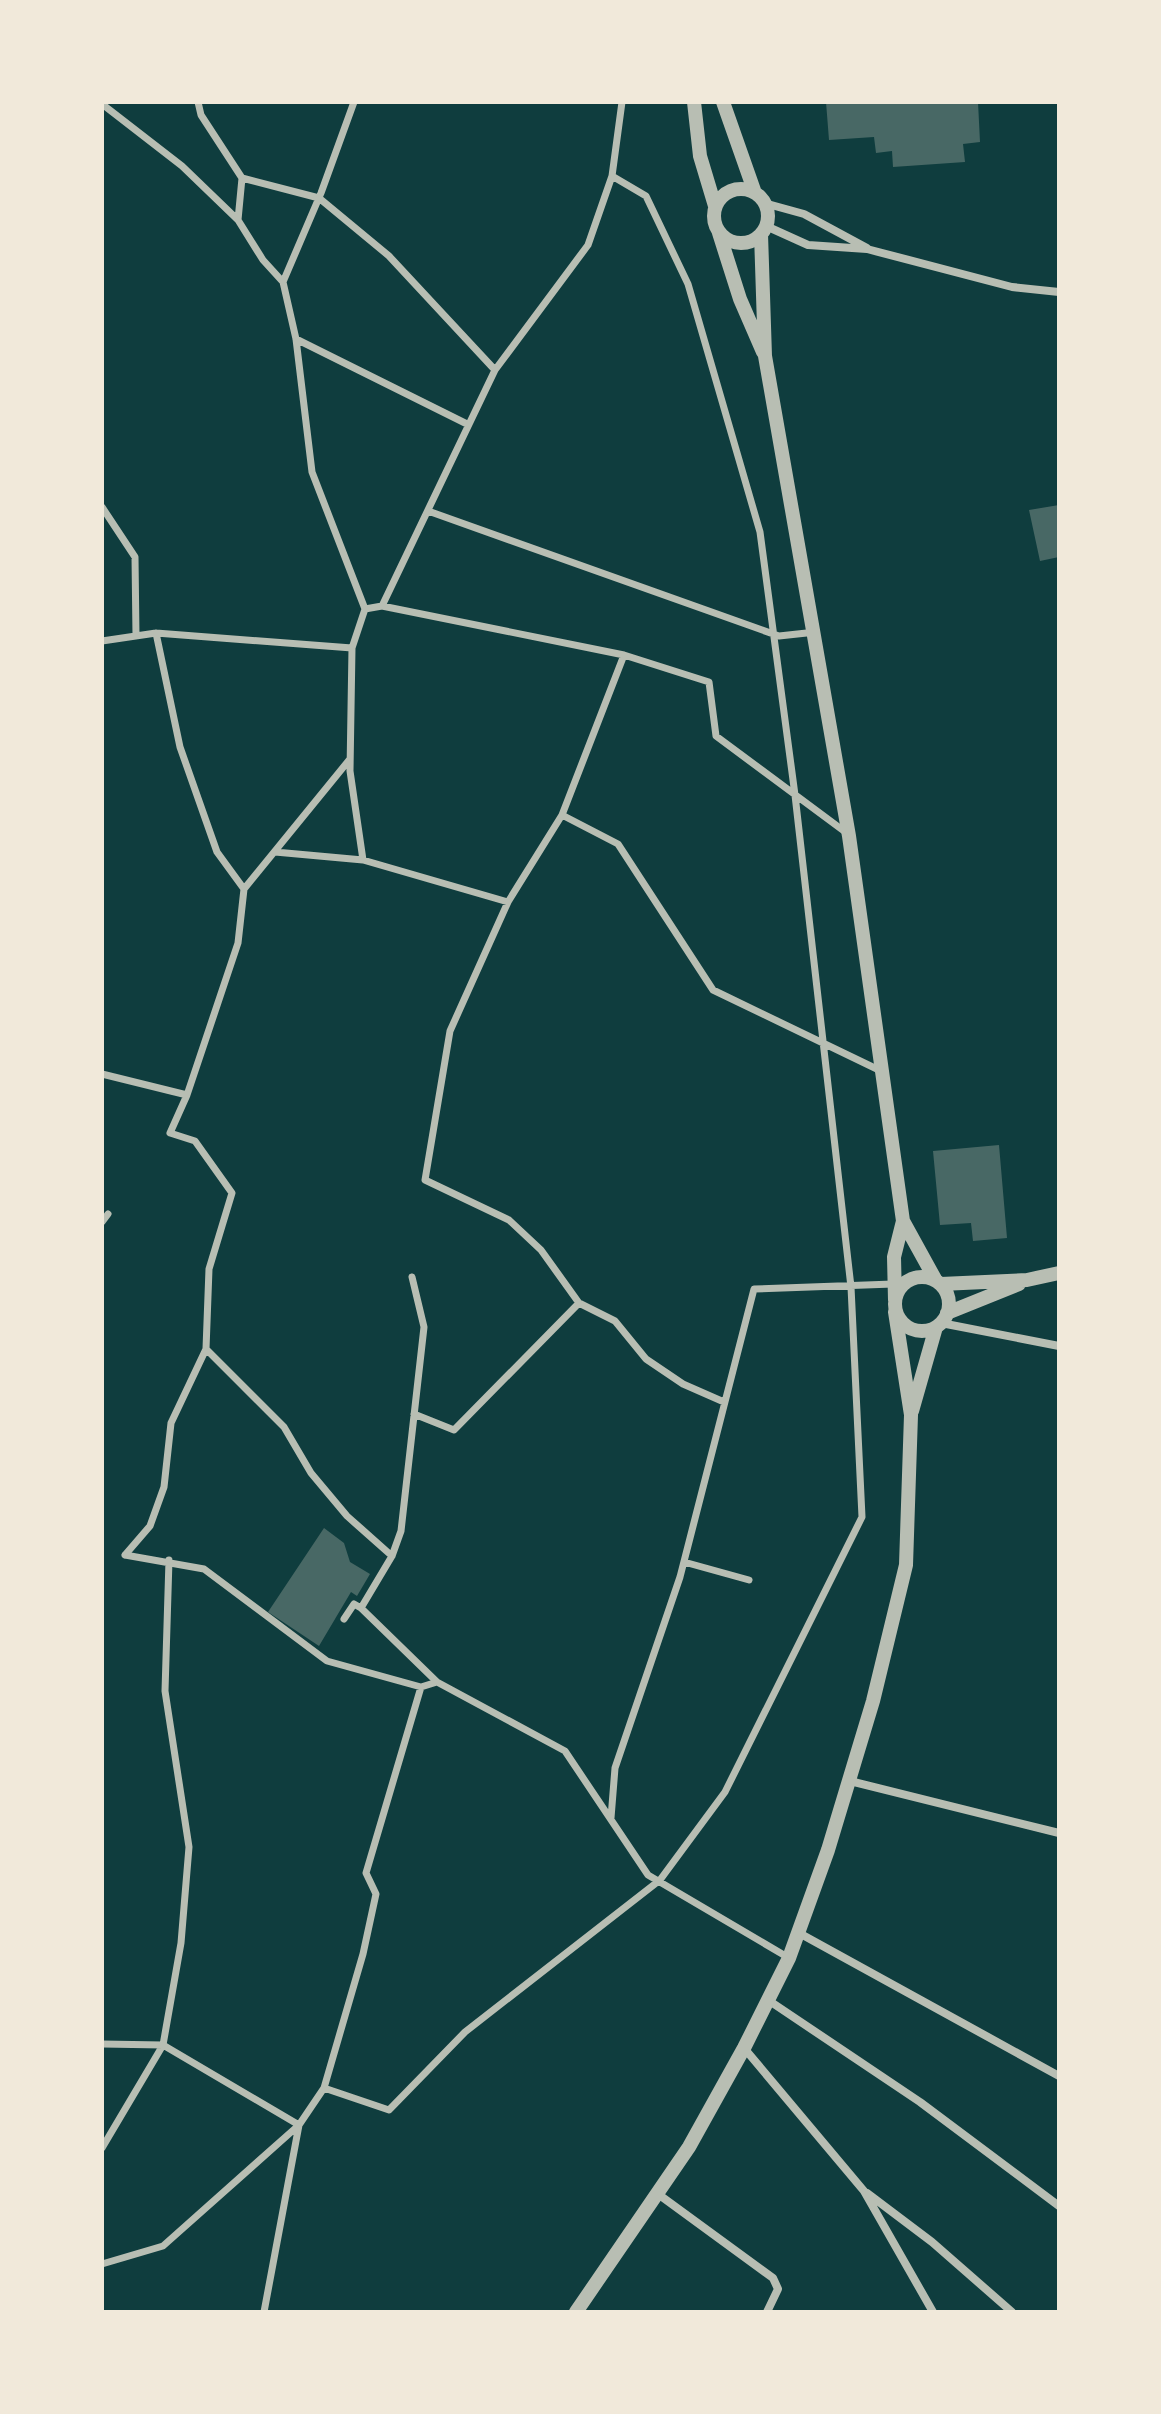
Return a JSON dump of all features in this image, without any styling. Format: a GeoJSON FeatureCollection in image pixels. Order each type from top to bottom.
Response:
{"type":"FeatureCollection","features":[{"type":"Feature","properties":{"kind":"street"},"geometry":{"type":"LineString","coordinates":[[198,102],[201,115],[242,178],[238,220]]}},
{"type":"Feature","properties":{"kind":"street"},"geometry":{"type":"LineString","coordinates":[[283,282],[319,198],[354,102]]}},
{"type":"Feature","properties":{"kind":"street"},"geometry":{"type":"LineString","coordinates":[[382,606],[495,370],[554,295],[588,245],[612,176],[622,102]]}},
{"type":"Feature","properties":{"kind":"street"},"geometry":{"type":"LineString","coordinates":[[694,102],[700,156],[715,206],[719,233],[740,299],[765,356]]}},
{"type":"Feature","properties":{"kind":"street"},"geometry":{"type":"LineString","coordinates":[[576,2312],[658,2194],[744,2048],[789,1958],[850,1781],[906,1565],[911,1415],[893,1284],[894,1257],[903,1221],[849,836],[816,632],[765,356],[760,198],[723,102]]}},
{"type":"Feature","properties":{"kind":"street"},"geometry":{"type":"LineString","coordinates":[[102,103],[182,166],[238,220],[263,260],[283,282],[296,339],[312,472],[365,609],[352,648],[350,759],[363,860]]}},
{"type":"Feature","properties":{"kind":"street"},"geometry":{"type":"LineString","coordinates":[[324,2088],[389,2110],[465,2032],[660,1880],[725,1792],[862,1517],[851,1287],[795,795],[760,532],[688,284],[646,196],[612,176]]}},
{"type":"Feature","properties":{"kind":"street"},"geometry":{"type":"LineString","coordinates":[[242,178],[319,198],[389,256],[495,370]]}},
{"type":"Feature","properties":{"kind":"street"},"geometry":{"type":"LineString","coordinates":[[715,206],[720,198],[737,189],[804,214],[867,249]]}},
{"type":"Feature","properties":{"kind":"street"},"geometry":{"type":"LineString","coordinates":[[719,233],[726,239],[744,243],[763,230]]}},
{"type":"Feature","properties":{"kind":"street"},"geometry":{"type":"LineString","coordinates":[[763,230],[808,245],[867,249],[997,284],[1059,292]]}},
{"type":"Feature","properties":{"kind":"street"},"geometry":{"type":"LineString","coordinates":[[296,339],[467,424]]}},
{"type":"Feature","properties":{"kind":"street"},"geometry":{"type":"LineString","coordinates":[[102,507],[135,557],[136,636]]}},
{"type":"Feature","properties":{"kind":"street"},"geometry":{"type":"LineString","coordinates":[[428,511],[779,636],[816,632]]}},
{"type":"Feature","properties":{"kind":"street"},"geometry":{"type":"LineString","coordinates":[[365,609],[382,606],[624,655],[709,682],[716,736],[849,836]]}},
{"type":"Feature","properties":{"kind":"street"},"geometry":{"type":"LineString","coordinates":[[102,641],[156,633],[352,648]]}},
{"type":"Feature","properties":{"kind":"street"},"geometry":{"type":"LineString","coordinates":[[156,633],[180,747],[217,852],[244,889]]}},
{"type":"Feature","properties":{"kind":"street"},"geometry":{"type":"LineString","coordinates":[[624,655],[562,815],[508,902],[450,1031],[425,1180],[509,1220],[541,1250],[579,1303],[615,1321],[646,1359],[683,1384],[724,1402]]}},
{"type":"Feature","properties":{"kind":"street"},"geometry":{"type":"LineString","coordinates":[[350,759],[244,889],[238,943],[187,1095],[170,1133],[195,1141],[232,1193],[209,1269],[206,1349],[171,1423],[164,1487],[150,1526],[125,1555],[169,1560],[204,1569],[327,1661],[421,1687],[437,1682]]}},
{"type":"Feature","properties":{"kind":"street"},"geometry":{"type":"LineString","coordinates":[[562,815],[618,844],[713,990],[883,1072]]}},
{"type":"Feature","properties":{"kind":"street"},"geometry":{"type":"LineString","coordinates":[[275,852],[363,860],[508,902]]}},
{"type":"Feature","properties":{"kind":"street"},"geometry":{"type":"LineString","coordinates":[[102,1074],[187,1095]]}},
{"type":"Feature","properties":{"kind":"street"},"geometry":{"type":"LineString","coordinates":[[102,1222],[108,1214]]}},
{"type":"Feature","properties":{"kind":"street"},"geometry":{"type":"LineString","coordinates":[[903,1221],[949,1303],[911,1415]]}},
{"type":"Feature","properties":{"kind":"street"},"geometry":{"type":"LineString","coordinates":[[1027,1280],[917,1330],[900,1321],[895,1306],[905,1282],[925,1276],[938,1282],[1027,1280],[1059,1273]]}},
{"type":"Feature","properties":{"kind":"street"},"geometry":{"type":"LineString","coordinates":[[361,1608],[392,1556],[401,1531],[424,1327],[412,1277]]}},
{"type":"Feature","properties":{"kind":"street"},"geometry":{"type":"LineString","coordinates":[[611,1818],[615,1768],[684,1562],[754,1289],[893,1284]]}},
{"type":"Feature","properties":{"kind":"street"},"geometry":{"type":"LineString","coordinates":[[414,1414],[454,1430],[579,1303]]}},
{"type":"Feature","properties":{"kind":"street"},"geometry":{"type":"LineString","coordinates":[[941,1321],[1059,1346]]}},
{"type":"Feature","properties":{"kind":"street"},"geometry":{"type":"LineString","coordinates":[[206,1349],[284,1427],[311,1473],[347,1516],[392,1556]]}},
{"type":"Feature","properties":{"kind":"street"},"geometry":{"type":"LineString","coordinates":[[102,2148],[163,2045],[181,1943],[189,1847],[165,1691],[169,1560]]}},
{"type":"Feature","properties":{"kind":"street"},"geometry":{"type":"LineString","coordinates":[[684,1562],[749,1580]]}},
{"type":"Feature","properties":{"kind":"street"},"geometry":{"type":"LineString","coordinates":[[344,1619],[354,1604],[361,1608],[437,1682],[565,1751],[648,1875],[789,1958]]}},
{"type":"Feature","properties":{"kind":"street"},"geometry":{"type":"LineString","coordinates":[[102,2264],[163,2246],[299,2125],[324,2088],[363,1954],[376,1894],[366,1873],[421,1687]]}},
{"type":"Feature","properties":{"kind":"street"},"geometry":{"type":"LineString","coordinates":[[850,1781],[1059,1833]]}},
{"type":"Feature","properties":{"kind":"street"},"geometry":{"type":"LineString","coordinates":[[799,1933],[1059,2076]]}},
{"type":"Feature","properties":{"kind":"street"},"geometry":{"type":"LineString","coordinates":[[768,2000],[873,2068],[1059,2206]]}},
{"type":"Feature","properties":{"kind":"street"},"geometry":{"type":"LineString","coordinates":[[102,2044],[163,2045],[299,2125]]}},
{"type":"Feature","properties":{"kind":"street"},"geometry":{"type":"LineString","coordinates":[[744,2048],[864,2191],[933,2312]]}},
{"type":"Feature","properties":{"kind":"street"},"geometry":{"type":"LineString","coordinates":[[264,2312],[299,2125]]}},
{"type":"Feature","properties":{"kind":"street"},"geometry":{"type":"LineString","coordinates":[[864,2191],[932,2242],[1012,2312]]}},
{"type":"Feature","properties":{"kind":"street"},"geometry":{"type":"LineString","coordinates":[[658,2194],[773,2278],[778,2289],[767,2312]]}},
{"type":"Feature","properties":{"kind":"building"},"geometry":{"type":"Polygon","coordinates":[[[826,102],[978,102],[980,142],[963,144],[965,162],[893,167],[892,151],[876,153],[874,137],[829,140],[826,102]]]}},
{"type":"Feature","properties":{"kind":"building"},"geometry":{"type":"Polygon","coordinates":[[[1059,505],[1059,557],[1040,561],[1029,510],[1059,505]]]}},
{"type":"Feature","properties":{"kind":"building"},"geometry":{"type":"Polygon","coordinates":[[[999,1145],[1007,1238],[973,1241],[971,1223],[940,1225],[933,1151],[999,1145]]]}},
{"type":"Feature","properties":{"kind":"building"},"geometry":{"type":"Polygon","coordinates":[[[324,1528],[344,1543],[350,1562],[370,1574],[357,1596],[351,1592],[319,1646],[268,1612],[324,1528]]]}}]}
